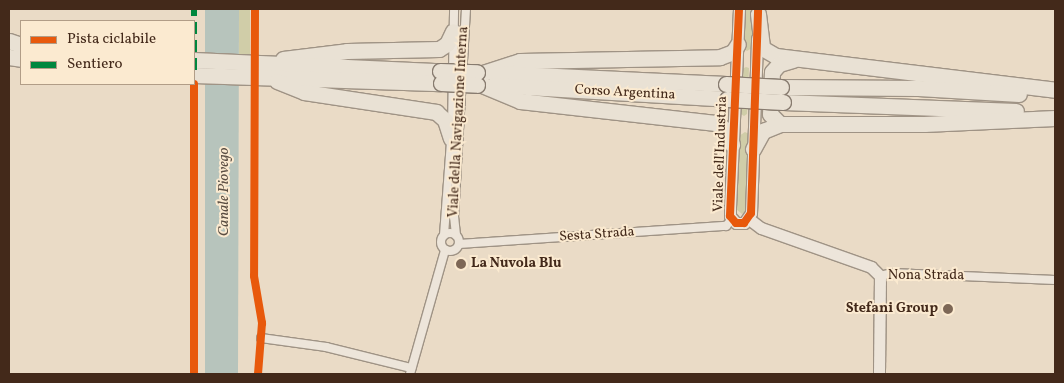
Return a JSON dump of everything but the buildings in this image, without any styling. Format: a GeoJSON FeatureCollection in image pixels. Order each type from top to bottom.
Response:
{"type":"FeatureCollection","features":[{"type":"Feature","properties":{"kind":"highway"},"geometry":{"type":"LineString","coordinates":[[758,12],[762,48],[766,53],[793,60],[1055,90]]}},
{"type":"Feature","properties":{"kind":"highway"},"geometry":{"type":"LineString","coordinates":[[265,70],[304,54],[439,49],[447,44],[453,32]]}},
{"type":"Feature","properties":{"kind":"highway"},"geometry":{"type":"LineString","coordinates":[[480,79],[520,61],[720,57],[733,52],[738,44]]}},
{"type":"Feature","properties":{"kind":"highway","name":"Corso Argentina"},"geometry":{"type":"LineString","coordinates":[[195,60],[265,70],[782,94],[1055,113]]}},
{"type":"Feature","properties":{"kind":"highway"},"geometry":{"type":"LineString","coordinates":[[780,124],[770,114],[772,72],[779,64],[793,60]]}},
{"type":"Feature","properties":{"kind":"highway"},"geometry":{"type":"LineString","coordinates":[[265,70],[304,92],[436,112],[445,120],[450,138]]}},
{"type":"Feature","properties":{"kind":"highway","name":"Corso Argentina"},"geometry":{"type":"LineString","coordinates":[[195,75],[265,70]]}},
{"type":"Feature","properties":{"kind":"highway"},"geometry":{"type":"LineString","coordinates":[[480,79],[520,101],[716,123],[728,131],[732,144]]}},
{"type":"Feature","properties":{"kind":"highway","name":"Corso Argentina"},"geometry":{"type":"LineString","coordinates":[[782,94],[909,88],[1055,96]]}},
{"type":"Feature","properties":{"kind":"highway"},"geometry":{"type":"LineString","coordinates":[[753,149],[764,131],[780,124],[924,124],[1055,118]]}},
{"type":"Feature","properties":{"kind":"street","name":"Viale della Navigazione Interna"},"geometry":{"type":"LineString","coordinates":[[261,338],[326,347],[411,371],[446,250],[441,242],[444,235],[450,138],[454,9]]}},
{"type":"Feature","properties":{"kind":"street","name":"Viale della Navigazione Interna"},"geometry":{"type":"LineString","coordinates":[[444,235],[457,240],[454,217],[466,9]]}},
{"type":"Feature","properties":{"kind":"street","name":"Viale dell'Industria"},"geometry":{"type":"LineString","coordinates":[[739,9],[732,144],[732,219],[744,223],[749,220]]}},
{"type":"Feature","properties":{"kind":"street"},"geometry":{"type":"LineString","coordinates":[[749,220],[758,12]]}},
{"type":"Feature","properties":{"kind":"street","name":"Sesta Strada"},"geometry":{"type":"LineString","coordinates":[[457,240],[726,226],[732,219]]}},
{"type":"Feature","properties":{"kind":"street","name":"Nona Strada"},"geometry":{"type":"LineString","coordinates":[[749,220],[761,228],[871,267],[880,276],[892,274],[1055,280]]}},
{"type":"Feature","properties":{"kind":"street"},"geometry":{"type":"LineString","coordinates":[[446,250],[455,250],[457,240]]}},
{"type":"Feature","properties":{"kind":"street"},"geometry":{"type":"LineString","coordinates":[[879,374],[880,276]]}},
{"type":"Feature","properties":{"kind":"shaded area"},"geometry":{"type":"Polygon","coordinates":[[[239,9],[250,9],[250,55],[239,55],[239,9]]]}},
{"type":"Feature","properties":{"kind":"shaded area"},"geometry":{"type":"Polygon","coordinates":[[[745,9],[754,9],[752,48],[747,51],[743,48],[745,9]]]}},
{"type":"Feature","properties":{"kind":"shaded area"},"geometry":{"type":"Polygon","coordinates":[[[749,68],[747,114],[744,116],[741,114],[742,69],[749,68]]]}},
{"type":"Feature","properties":{"kind":"shaded area"},"geometry":{"type":"Polygon","coordinates":[[[745,132],[749,134],[746,212],[742,214],[736,209],[739,136],[745,132]]]}},
{"type":"Feature","properties":{"kind":"water","name":"Canale Piovego"},"geometry":{"type":"Polygon","coordinates":[[[205,9],[239,9],[238,374],[205,374],[205,9]]]}},
{"type":"Feature","properties":{"kind":"marked path"},"geometry":{"type":"LineString","coordinates":[[194,9],[194,20]]}},
{"type":"Feature","properties":{"kind":"cycle path"},"geometry":{"type":"LineString","coordinates":[[255,9],[254,276],[262,323],[258,374]]}},
{"type":"Feature","properties":{"kind":"cycle path"},"geometry":{"type":"LineString","coordinates":[[739,9],[730,216],[736,223],[744,223],[751,213],[758,9]]}},
{"type":"Feature","properties":{"kind":"cycle path"},"geometry":{"type":"LineString","coordinates":[[194,85],[194,374]]}},
{"type":"Feature","properties":{"kind":"place","name":"La Nuvola Blu"},"geometry":{"type":"Point","coordinates":[461,264]}},
{"type":"Feature","properties":{"kind":"place","name":"Stefani Group"},"geometry":{"type":"Point","coordinates":[948,309]}}]}
